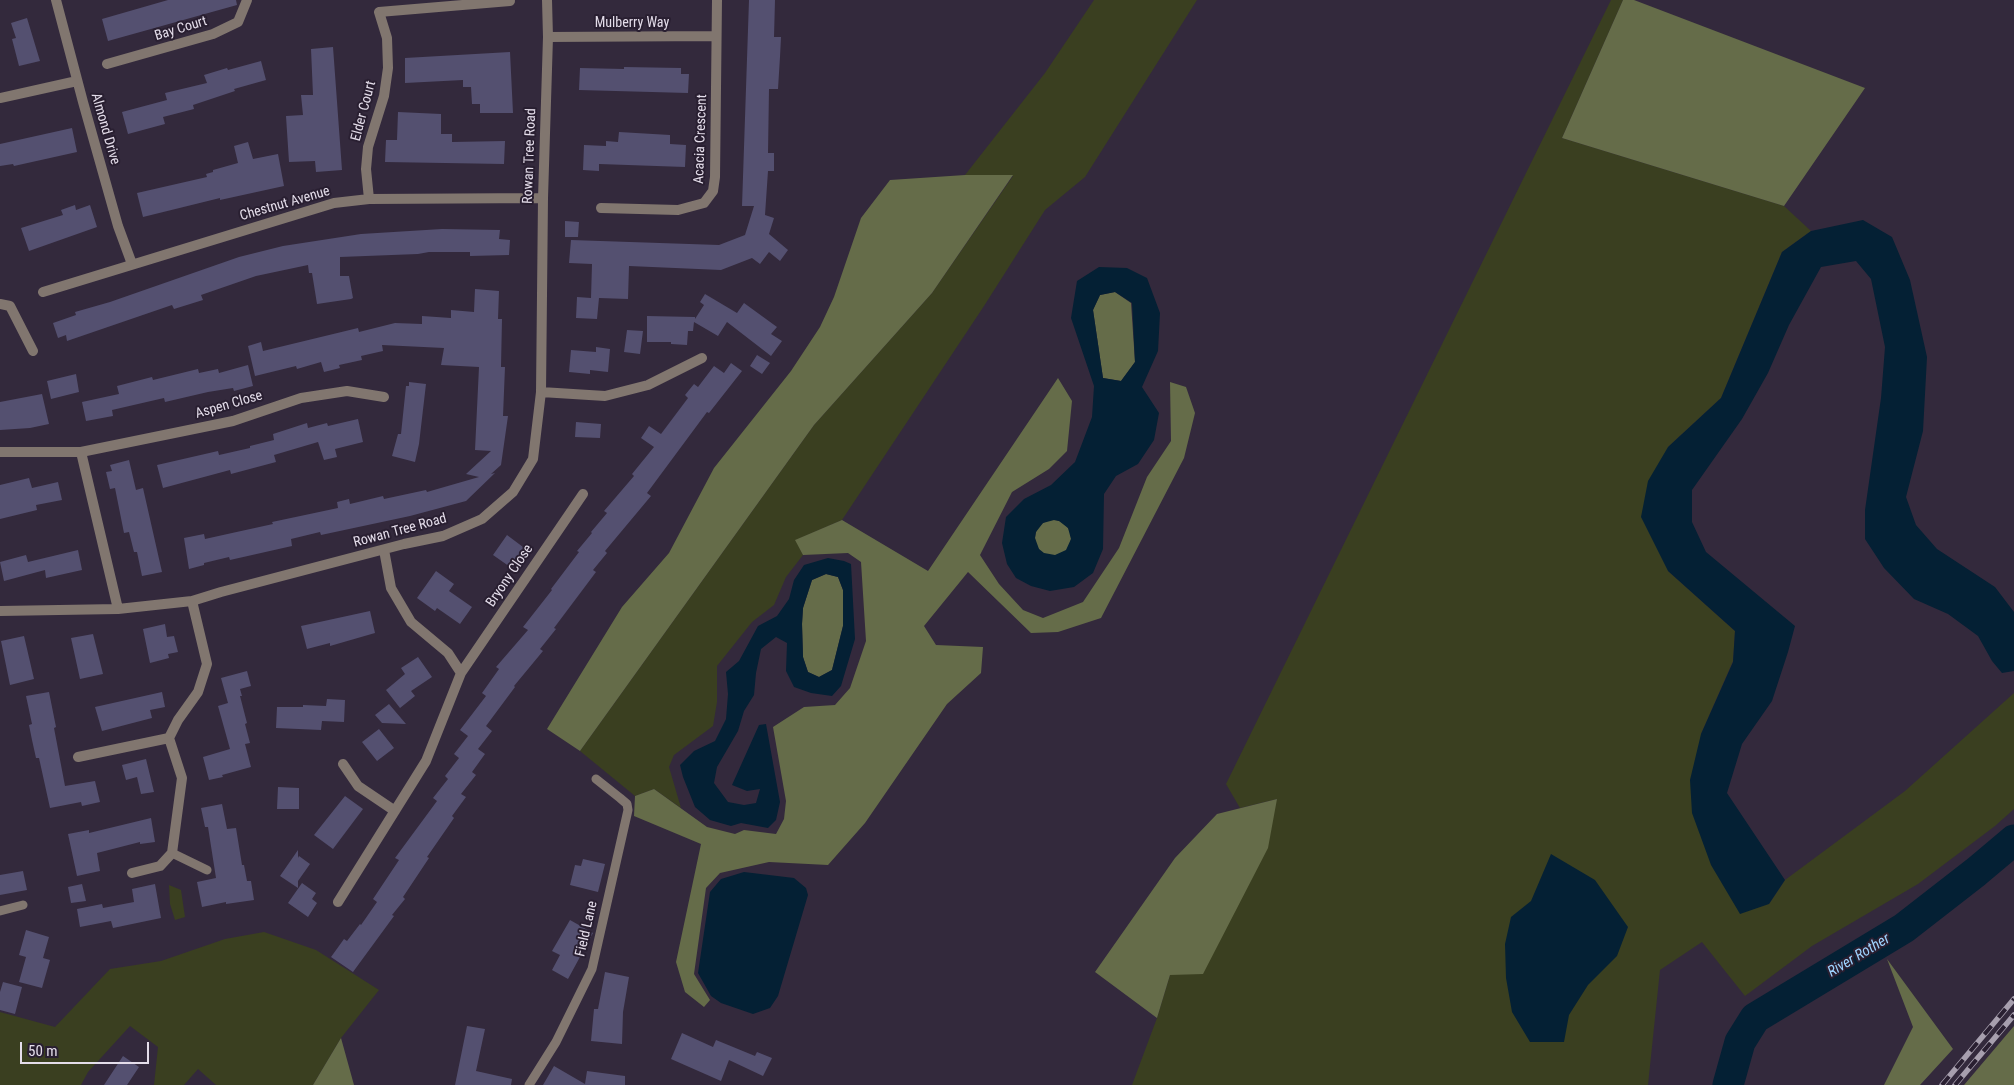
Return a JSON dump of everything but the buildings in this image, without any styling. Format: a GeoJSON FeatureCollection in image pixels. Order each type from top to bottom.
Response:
{"type":"FeatureCollection","features":[{"type":"Feature","properties":{"kind":"street","name":"Almond Drive"},"geometry":{"type":"LineString","coordinates":[[56,0],[118,226],[132,264]]}},
{"type":"Feature","properties":{"kind":"street","name":"Bay Court"},"geometry":{"type":"LineString","coordinates":[[107,64],[213,34],[238,22],[246,0]]}},
{"type":"Feature","properties":{"kind":"street","name":"Rowan Tree Road"},"geometry":{"type":"LineString","coordinates":[[0,611],[118,609],[192,601],[443,536],[482,518],[513,492],[533,459],[541,392],[543,198],[548,37],[547,0]]}},
{"type":"Feature","properties":{"kind":"street","name":"Acacia Crescent"},"geometry":{"type":"LineString","coordinates":[[602,208],[678,210],[704,204],[713,191],[715,177],[717,0]]}},
{"type":"Feature","properties":{"kind":"street","name":"Elder Court"},"geometry":{"type":"LineString","coordinates":[[368,199],[366,168],[368,147],[384,96],[388,68],[387,38],[379,12],[510,1]]}},
{"type":"Feature","properties":{"kind":"street","name":"Mulberry Way"},"geometry":{"type":"LineString","coordinates":[[548,37],[716,36]]}},
{"type":"Feature","properties":{"kind":"street"},"geometry":{"type":"LineString","coordinates":[[0,98],[77,82]]}},
{"type":"Feature","properties":{"kind":"street","name":"Chestnut Avenue"},"geometry":{"type":"LineString","coordinates":[[44,292],[334,203],[368,199],[543,198]]}},
{"type":"Feature","properties":{"kind":"street"},"geometry":{"type":"LineString","coordinates":[[0,304],[10,306],[33,351]]}},
{"type":"Feature","properties":{"kind":"street"},"geometry":{"type":"LineString","coordinates":[[541,392],[605,396],[648,385],[702,358]]}},
{"type":"Feature","properties":{"kind":"street","name":"Aspen Close"},"geometry":{"type":"LineString","coordinates":[[0,452],[81,452],[233,421],[301,398],[347,391],[384,397]]}},
{"type":"Feature","properties":{"kind":"street"},"geometry":{"type":"LineString","coordinates":[[81,452],[118,609]]}},
{"type":"Feature","properties":{"kind":"street","name":"Bryony Close"},"geometry":{"type":"LineString","coordinates":[[338,902],[426,761],[461,673],[582,494]]}},
{"type":"Feature","properties":{"kind":"street"},"geometry":{"type":"LineString","coordinates":[[384,550],[391,588],[411,622],[448,653],[461,673]]}},
{"type":"Feature","properties":{"kind":"street"},"geometry":{"type":"LineString","coordinates":[[132,872],[160,866],[172,852],[182,778],[169,738],[178,720],[198,692],[207,664],[192,601]]}},
{"type":"Feature","properties":{"kind":"street"},"geometry":{"type":"LineString","coordinates":[[78,757],[169,738]]}},
{"type":"Feature","properties":{"kind":"street"},"geometry":{"type":"LineString","coordinates":[[344,764],[358,786],[394,811]]}},
{"type":"Feature","properties":{"kind":"lane","name":"Field Lane"},"geometry":{"type":"LineString","coordinates":[[529,1085],[556,1042],[592,969],[628,810],[626,804],[620,798],[596,780]]}},
{"type":"Feature","properties":{"kind":"lane"},"geometry":{"type":"LineString","coordinates":[[172,852],[207,870]]}},
{"type":"Feature","properties":{"kind":"lane"},"geometry":{"type":"LineString","coordinates":[[0,911],[23,905]]}},
{"type":"Feature","properties":{"kind":"green space"},"geometry":{"type":"Polygon","coordinates":[[[1094,0],[1197,0],[1085,177],[1045,210],[984,306],[842,520],[796,540],[803,555],[786,577],[774,605],[752,622],[717,666],[717,702],[713,726],[674,755],[669,767],[681,808],[654,789],[635,796],[580,751],[814,425],[932,293],[1013,176],[965,175],[1045,73],[1094,0]]]}},
{"type":"Feature","properties":{"kind":"green space"},"geometry":{"type":"Polygon","coordinates":[[[1611,0],[1623,0],[1562,138],[1784,206],[1811,231],[1782,252],[1721,398],[1668,447],[1668,571],[1735,631],[1733,661],[1701,734],[1769,904],[1785,880],[1905,791],[2014,693],[2014,809],[1995,826],[1918,884],[1812,946],[1745,996],[1702,942],[1660,970],[1648,1085],[1132,1085],[1157,1018],[1170,975],[1277,799],[1240,808],[1226,784],[1611,0]]]}},
{"type":"Feature","properties":{"kind":"green space"},"geometry":{"type":"Polygon","coordinates":[[[1623,0],[1634,0],[1865,88],[1784,206],[1562,138],[1623,0]]]}},
{"type":"Feature","properties":{"kind":"green space"},"geometry":{"type":"Polygon","coordinates":[[[965,175],[1013,175],[932,293],[814,425],[580,751],[547,729],[622,607],[669,553],[714,468],[791,371],[820,327],[834,297],[861,218],[890,180],[965,175]]]}},
{"type":"Feature","properties":{"kind":"green space"},"geometry":{"type":"Polygon","coordinates":[[[1115,292],[1131,303],[1135,362],[1121,381],[1103,378],[1093,310],[1100,295],[1115,292]]]}},
{"type":"Feature","properties":{"kind":"green space"},"geometry":{"type":"Polygon","coordinates":[[[1058,378],[1072,401],[1067,451],[1049,469],[1012,492],[980,555],[999,584],[1023,610],[1043,618],[1083,602],[1119,548],[1147,477],[1171,441],[1170,382],[1186,387],[1195,413],[1184,458],[1101,618],[1058,632],[1031,633],[968,572],[924,626],[936,645],[983,647],[981,673],[947,704],[865,823],[828,865],[769,862],[720,873],[706,888],[694,974],[710,1000],[704,1007],[685,992],[676,962],[701,844],[634,816],[635,796],[654,789],[707,827],[735,834],[744,830],[776,834],[784,819],[786,801],[773,727],[804,707],[835,705],[850,688],[866,641],[861,562],[848,553],[803,555],[795,540],[842,520],[928,571],[1058,378]]]}},
{"type":"Feature","properties":{"kind":"green space"},"geometry":{"type":"Polygon","coordinates":[[[1053,520],[1065,526],[1071,538],[1065,550],[1053,556],[1041,550],[1035,538],[1041,526],[1053,520]]]}},
{"type":"Feature","properties":{"kind":"green space"},"geometry":{"type":"Polygon","coordinates":[[[826,574],[838,577],[843,590],[843,626],[832,670],[819,677],[808,672],[803,657],[803,608],[812,580],[826,574]]]}},
{"type":"Feature","properties":{"kind":"green space"},"geometry":{"type":"Polygon","coordinates":[[[1277,799],[1268,848],[1203,974],[1170,975],[1157,1018],[1095,972],[1175,858],[1217,814],[1277,799]]]}},
{"type":"Feature","properties":{"kind":"green space"},"geometry":{"type":"Polygon","coordinates":[[[169,885],[181,890],[185,917],[175,920],[170,904],[169,885]]]}},
{"type":"Feature","properties":{"kind":"green space"},"geometry":{"type":"Polygon","coordinates":[[[264,932],[316,950],[379,990],[341,1038],[313,1085],[216,1085],[198,1069],[184,1085],[154,1085],[158,1047],[130,1026],[88,1072],[81,1085],[0,1085],[0,1012],[55,1027],[110,969],[161,961],[225,939],[264,932]]]}},
{"type":"Feature","properties":{"kind":"green space"},"geometry":{"type":"Polygon","coordinates":[[[1887,959],[1953,1049],[1920,1085],[1884,1085],[1913,1027],[1887,959]]]}},
{"type":"Feature","properties":{"kind":"green space"},"geometry":{"type":"Polygon","coordinates":[[[2014,1026],[2014,1085],[1964,1085],[2014,1026]]]}},
{"type":"Feature","properties":{"kind":"green space"},"geometry":{"type":"Polygon","coordinates":[[[341,1038],[354,1085],[313,1085],[341,1038]]]}},
{"type":"Feature","properties":{"kind":"water"},"geometry":{"type":"Polygon","coordinates":[[[1863,220],[1892,237],[1910,280],[1927,357],[1923,431],[1906,497],[1916,525],[1937,549],[1995,587],[2014,612],[2014,671],[2002,673],[1992,661],[1978,636],[1948,614],[1914,599],[1884,568],[1865,539],[1865,510],[1881,398],[1885,347],[1871,279],[1856,261],[1821,267],[1789,325],[1768,373],[1742,419],[1692,490],[1692,522],[1706,552],[1795,626],[1772,701],[1742,744],[1727,793],[1785,880],[1769,904],[1740,914],[1711,865],[1692,813],[1690,780],[1701,734],[1733,662],[1735,631],[1668,571],[1641,517],[1648,481],[1668,447],[1721,398],[1782,252],[1811,231],[1863,220]]]}},
{"type":"Feature","properties":{"kind":"water"},"geometry":{"type":"Polygon","coordinates":[[[1099,267],[1127,268],[1147,278],[1160,313],[1158,351],[1142,387],[1159,413],[1154,440],[1138,464],[1116,476],[1104,494],[1103,549],[1093,573],[1074,587],[1050,591],[1031,586],[1016,578],[1007,564],[1002,543],[1006,517],[1024,499],[1051,485],[1075,462],[1092,417],[1094,386],[1071,318],[1077,281],[1099,267]],[[1115,292],[1100,295],[1093,310],[1103,378],[1121,381],[1135,362],[1132,303],[1115,292]],[[1054,520],[1043,523],[1036,532],[1035,538],[1039,549],[1044,553],[1055,555],[1066,550],[1071,539],[1068,528],[1059,521],[1054,520]]]}},
{"type":"Feature","properties":{"kind":"water"},"geometry":{"type":"Polygon","coordinates":[[[828,558],[851,564],[855,639],[841,686],[832,696],[811,693],[794,687],[786,671],[787,643],[776,637],[761,649],[754,695],[744,711],[738,731],[717,767],[714,783],[728,802],[744,805],[756,803],[760,789],[747,791],[732,785],[759,725],[766,724],[780,802],[776,820],[768,828],[741,823],[731,826],[710,820],[695,807],[680,765],[694,751],[715,741],[726,719],[728,694],[726,672],[739,661],[758,626],[777,616],[789,599],[794,580],[804,565],[828,558]],[[826,574],[812,580],[803,608],[803,657],[808,672],[819,677],[832,670],[843,626],[843,590],[838,577],[826,574]]]}},
{"type":"Feature","properties":{"kind":"water"},"geometry":{"type":"Polygon","coordinates":[[[1551,854],[1595,880],[1628,927],[1617,956],[1588,985],[1569,1015],[1564,1042],[1530,1042],[1512,1012],[1506,978],[1505,944],[1511,917],[1531,901],[1551,854]]]}},
{"type":"Feature","properties":{"kind":"water"},"geometry":{"type":"Polygon","coordinates":[[[744,872],[794,878],[806,888],[808,895],[778,996],[770,1008],[753,1014],[721,1003],[711,996],[698,973],[710,892],[721,879],[744,872]]]}},
{"type":"Feature","properties":{"kind":"waterway","name":"River Rother"},"geometry":{"type":"LineString","coordinates":[[1728,1085],[1740,1042],[1755,1018],[1904,928],[2014,840]]}},
{"type":"Feature","properties":{"kind":"railway"},"geometry":{"type":"LineString","coordinates":[[1942,1085],[2014,999]]}},
{"type":"Feature","properties":{"kind":"railway"},"geometry":{"type":"LineString","coordinates":[[1955,1085],[2014,1015]]}}]}
